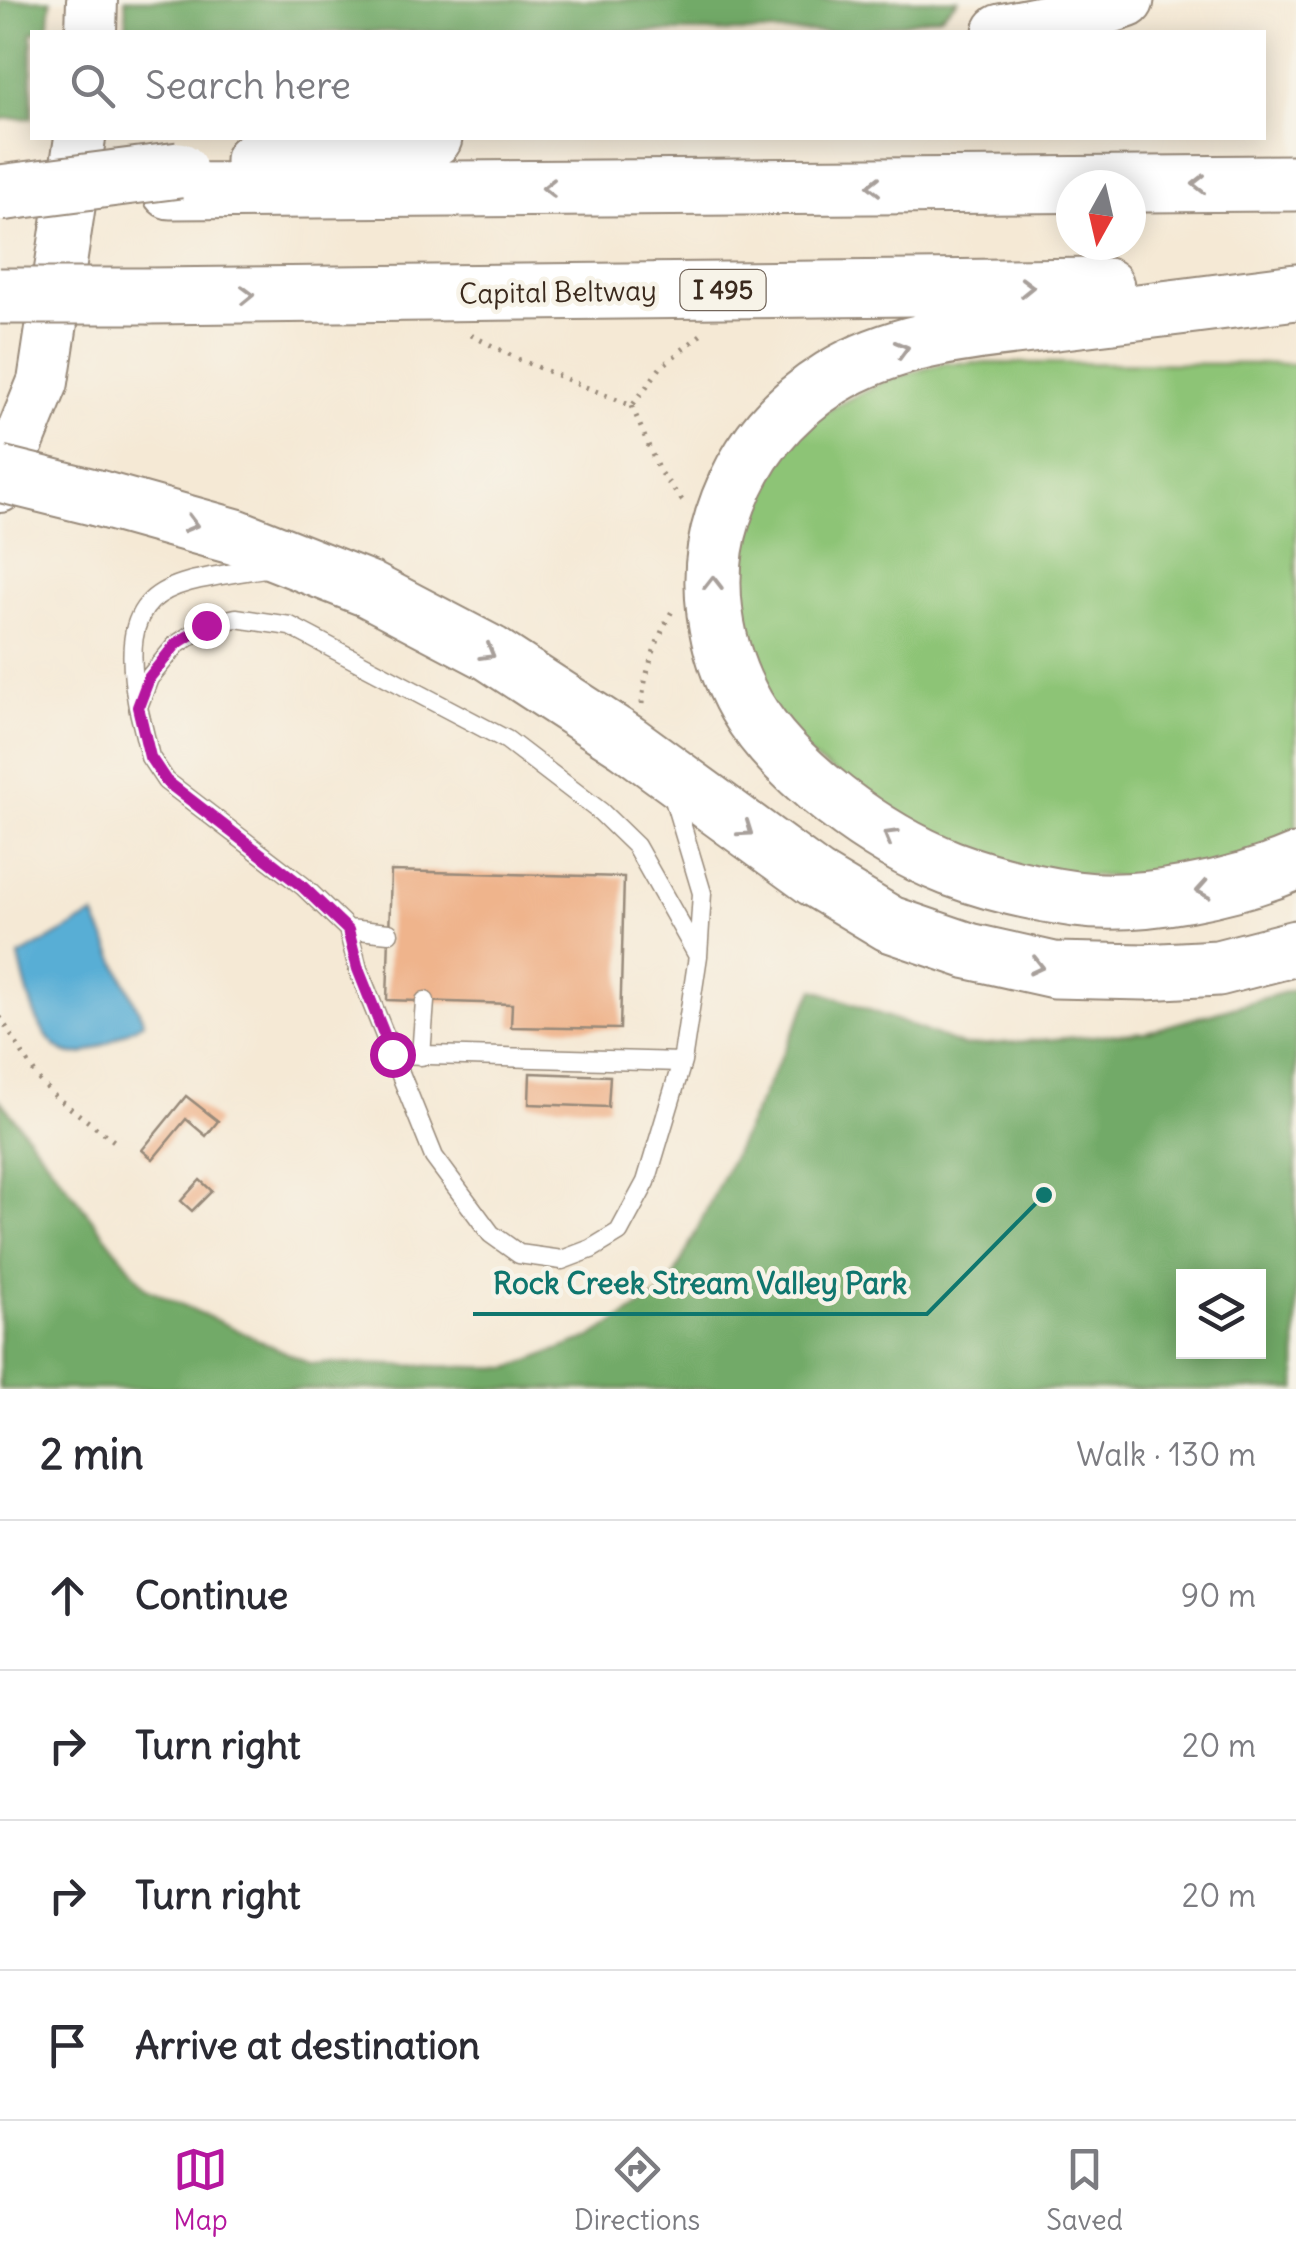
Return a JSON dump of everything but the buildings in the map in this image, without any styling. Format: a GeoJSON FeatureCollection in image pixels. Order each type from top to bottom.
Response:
{"type":"FeatureCollection","features":[{"type":"Feature","properties":{"kind":"highway"},"geometry":{"type":"LineString","coordinates":[[1011,30],[1076,17],[1126,0]]}},
{"type":"Feature","properties":{"kind":"highway"},"geometry":{"type":"LineString","coordinates":[[174,180],[422,140]]}},
{"type":"Feature","properties":{"kind":"highway"},"geometry":{"type":"LineString","coordinates":[[0,193],[174,180],[1296,183]]}},
{"type":"Feature","properties":{"kind":"highway","name":"Capital Beltway"},"geometry":{"type":"LineString","coordinates":[[0,296],[1296,284]]}},
{"type":"Feature","properties":{"kind":"highway"},"geometry":{"type":"LineString","coordinates":[[1296,292],[942,337],[884,354],[833,377],[788,409],[756,444],[731,491],[713,548],[713,583],[723,651],[746,706],[784,756],[830,796],[884,834],[948,867],[1008,886],[1078,900],[1147,898],[1212,889],[1296,862]]}},
{"type":"Feature","properties":{"kind":"highway"},"geometry":{"type":"LineString","coordinates":[[0,474],[236,537],[368,588],[490,653],[646,758],[815,880],[890,924],[968,951],[1054,970],[1144,972],[1218,968],[1296,948]]}},
{"type":"Feature","properties":{"kind":"street"},"geometry":{"type":"LineString","coordinates":[[91,30],[92,0]]}},
{"type":"Feature","properties":{"kind":"street"},"geometry":{"type":"LineString","coordinates":[[0,487],[43,382],[80,140]]}},
{"type":"Feature","properties":{"kind":"lane"},"geometry":{"type":"LineString","coordinates":[[299,562],[180,582],[155,595],[139,614],[130,666],[150,757],[166,781],[302,886],[348,930],[358,969],[434,1157],[491,1234],[520,1254],[562,1260],[619,1232],[646,1182],[682,1062],[698,956],[702,893],[646,758]]}},
{"type":"Feature","properties":{"kind":"lane"},"geometry":{"type":"LineString","coordinates":[[138,707],[149,678],[176,644],[206,625],[236,618],[290,626],[507,740],[601,812],[636,846],[698,956]]}},
{"type":"Feature","properties":{"kind":"lane"},"geometry":{"type":"LineString","coordinates":[[348,930],[389,933]]}},
{"type":"Feature","properties":{"kind":"lane"},"geometry":{"type":"LineString","coordinates":[[421,1056],[425,1001]]}},
{"type":"Feature","properties":{"kind":"lane"},"geometry":{"type":"LineString","coordinates":[[392,1054],[682,1062]]}},
{"type":"Feature","properties":{"kind":"path"},"geometry":{"type":"LineString","coordinates":[[632,406],[661,367],[756,290]]}},
{"type":"Feature","properties":{"kind":"path"},"geometry":{"type":"LineString","coordinates":[[470,335],[632,406],[659,471],[686,505],[688,520]]}},
{"type":"Feature","properties":{"kind":"path"},"geometry":{"type":"LineString","coordinates":[[646,758],[643,690],[662,630],[677,602]]}},
{"type":"Feature","properties":{"kind":"path"},"geometry":{"type":"LineString","coordinates":[[0,1017],[39,1080],[56,1098],[119,1145]]}},
{"type":"Feature","properties":{"kind":"green space"},"geometry":{"type":"Polygon","coordinates":[[[0,0],[51,0],[48,30],[30,30],[30,118],[0,119],[0,0]]]}},
{"type":"Feature","properties":{"kind":"green space"},"geometry":{"type":"Polygon","coordinates":[[[125,0],[958,0],[941,16],[868,30],[127,30],[125,0]]]}},
{"type":"Feature","properties":{"kind":"green space"},"geometry":{"type":"Polygon","coordinates":[[[946,363],[1296,364],[1296,845],[1199,882],[984,869],[784,740],[742,664],[726,565],[754,474],[800,425],[886,380],[946,363]]]}},
{"type":"Feature","properties":{"kind":"green space"},"geometry":{"type":"Polygon","coordinates":[[[814,989],[964,1046],[1146,1032],[1296,989],[1296,1389],[0,1389],[0,1100],[146,1288],[309,1363],[510,1368],[592,1337],[668,1289],[814,989]]]}},
{"type":"Feature","properties":{"kind":"water"},"geometry":{"type":"Polygon","coordinates":[[[94,915],[144,1022],[87,1052],[67,1053],[54,1045],[36,1018],[19,956],[94,915]]]}},
{"type":"Feature","properties":{"kind":"place","name":"Rock Creek Stream Valley Park"},"geometry":{"type":"Point","coordinates":[1044,1195]}},
{"type":"Feature","properties":{"kind":"route"},"geometry":{"type":"LineString","coordinates":[[206,625],[176,644],[149,678],[138,707],[150,757],[166,781],[302,886],[348,930],[358,969],[392,1054]]}}]}
